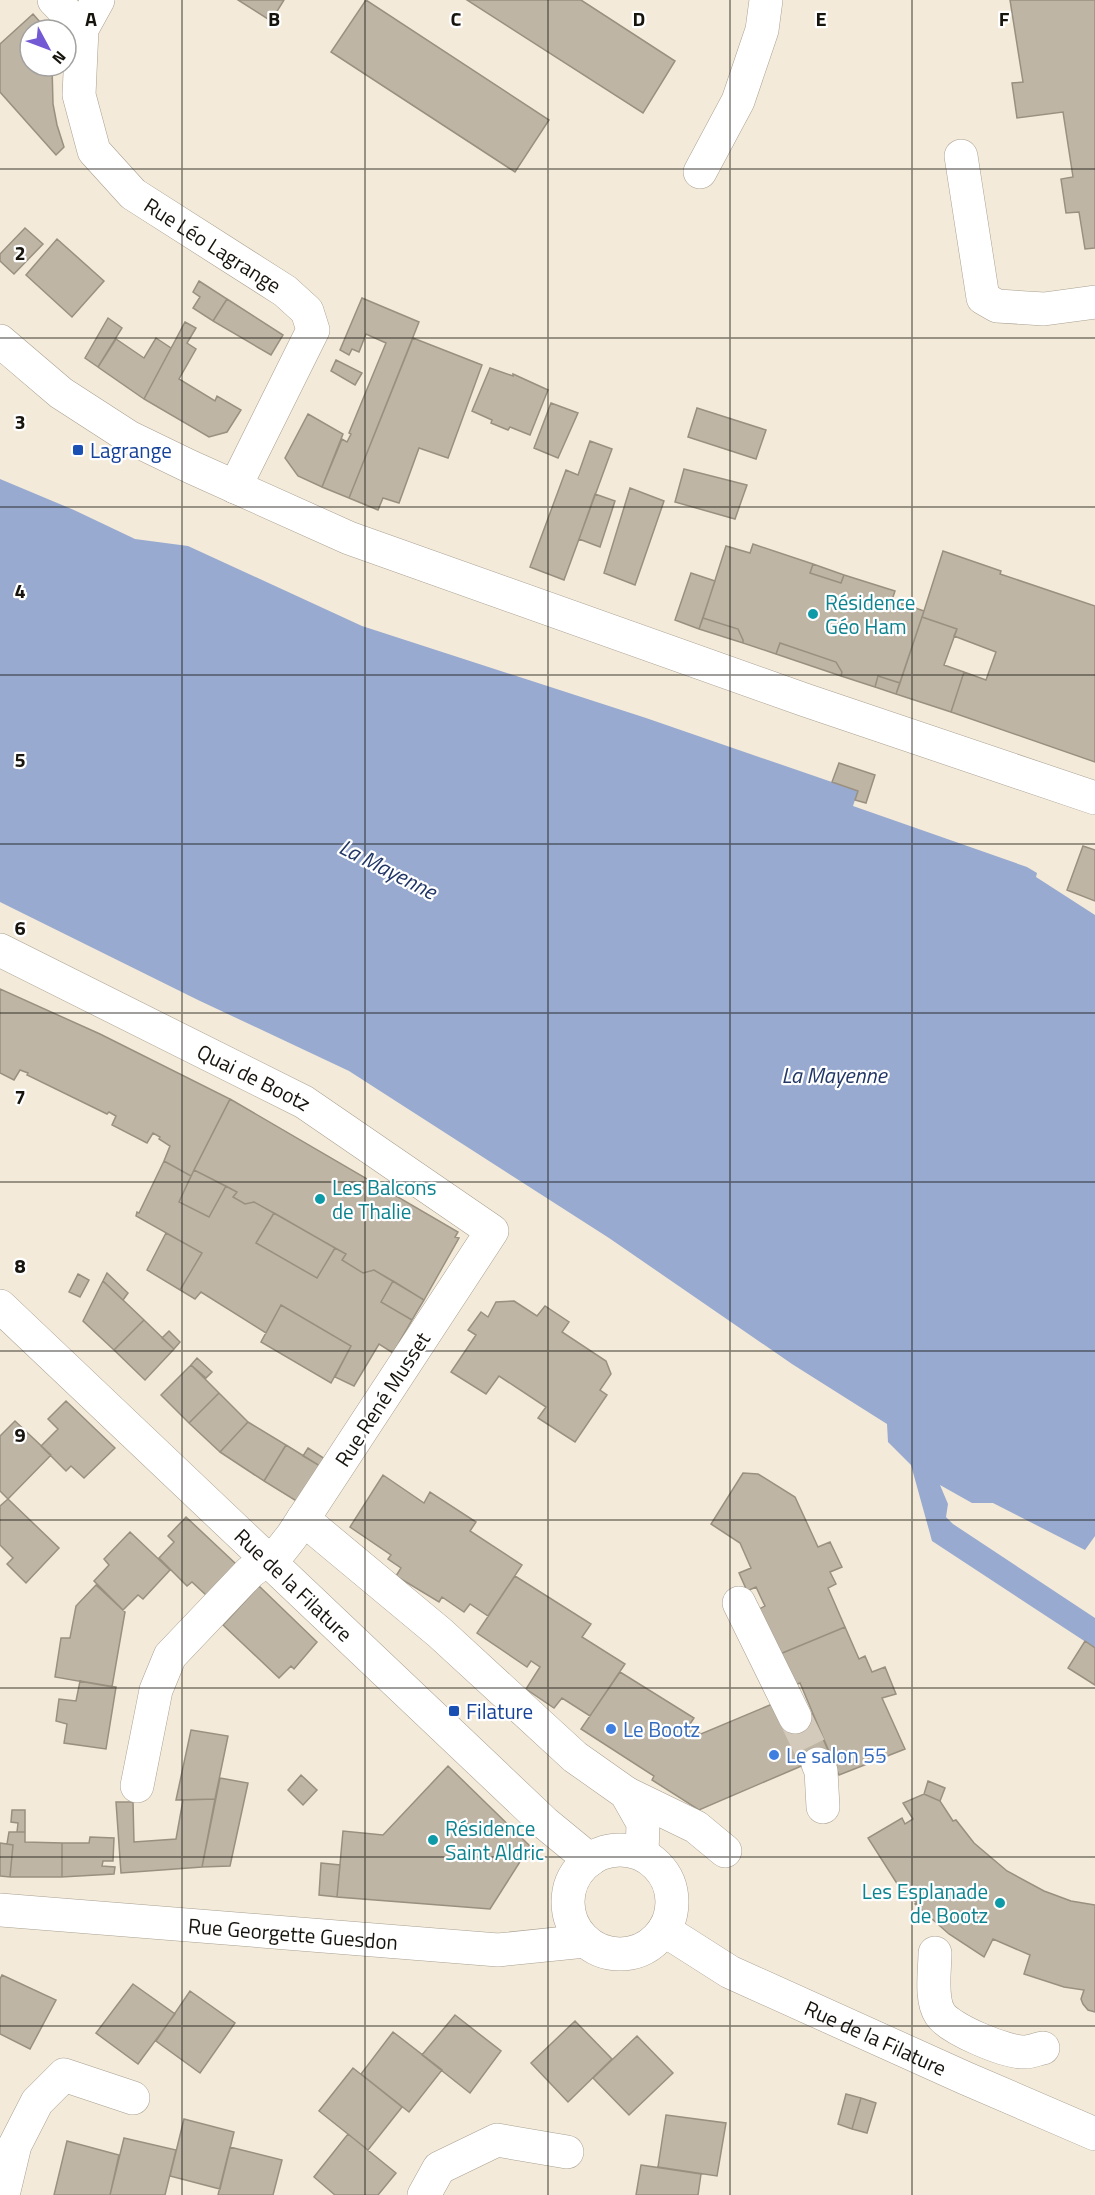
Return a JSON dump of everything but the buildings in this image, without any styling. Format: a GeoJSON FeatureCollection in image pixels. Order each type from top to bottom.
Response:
{"type":"FeatureCollection","features":[{"type":"Feature","properties":{"kind":"street"},"geometry":{"type":"LineString","coordinates":[[54,0],[82,29]]}},
{"type":"Feature","properties":{"kind":"street","name":"Rue Léo Lagrange"},"geometry":{"type":"LineString","coordinates":[[98,0],[82,29],[79,95],[94,151],[133,195],[285,291],[307,311],[313,330],[235,487]]}},
{"type":"Feature","properties":{"kind":"street"},"geometry":{"type":"LineString","coordinates":[[700,172],[738,101],[762,30],[766,0]]}},
{"type":"Feature","properties":{"kind":"street"},"geometry":{"type":"LineString","coordinates":[[961,156],[983,298],[997,306],[1044,309],[1095,302]]}},
{"type":"Feature","properties":{"kind":"street"},"geometry":{"type":"LineString","coordinates":[[0,340],[61,393],[129,437],[349,538],[794,696],[1095,798]]}},
{"type":"Feature","properties":{"kind":"street","name":"Quai de Bootz"},"geometry":{"type":"LineString","coordinates":[[0,950],[304,1102],[492,1231]]}},
{"type":"Feature","properties":{"kind":"street","name":"Rue René Musset"},"geometry":{"type":"LineString","coordinates":[[137,1786],[156,1690],[170,1656],[250,1572],[281,1550],[492,1231]]}},
{"type":"Feature","properties":{"kind":"street","name":"Rue de la Filature"},"geometry":{"type":"LineString","coordinates":[[0,1306],[545,1822],[590,1860]]}},
{"type":"Feature","properties":{"kind":"street"},"geometry":{"type":"LineString","coordinates":[[303,1519],[440,1633],[575,1756],[626,1793],[696,1827],[725,1851]]}},
{"type":"Feature","properties":{"kind":"street"},"geometry":{"type":"LineString","coordinates":[[739,1603],[795,1717]]}},
{"type":"Feature","properties":{"kind":"street"},"geometry":{"type":"LineString","coordinates":[[818,1764],[821,1771],[823,1807]]}},
{"type":"Feature","properties":{"kind":"street"},"geometry":{"type":"LineString","coordinates":[[626,1793],[642,1823],[642,1854]]}},
{"type":"Feature","properties":{"kind":"street"},"geometry":{"type":"LineString","coordinates":[[624,1850],[642,1854],[656,1864],[668,1878],[673,1895],[672,1914],[664,1930],[653,1944],[636,1952],[618,1955],[600,1950],[585,1941],[575,1929],[569,1915],[568,1899],[571,1884],[578,1871],[590,1860],[605,1852],[624,1850]]}},
{"type":"Feature","properties":{"kind":"street","name":"Rue Georgette Guesdon"},"geometry":{"type":"LineString","coordinates":[[0,1910],[498,1950],[585,1941]]}},
{"type":"Feature","properties":{"kind":"street","name":"Rue de la Filature"},"geometry":{"type":"LineString","coordinates":[[664,1930],[730,1972],[1095,2134]]}},
{"type":"Feature","properties":{"kind":"street"},"geometry":{"type":"LineString","coordinates":[[935,1953],[934,1991],[940,2014],[962,2031],[996,2046],[1024,2052],[1043,2048]]}},
{"type":"Feature","properties":{"kind":"street"},"geometry":{"type":"LineString","coordinates":[[3,2195],[19,2137],[37,2102],[64,2075],[133,2098]]}},
{"type":"Feature","properties":{"kind":"street"},"geometry":{"type":"LineString","coordinates":[[424,2195],[439,2168],[497,2140],[567,2152]]}},
{"type":"Feature","properties":{"kind":"water","name":"La Mayenne"},"geometry":{"type":"Polygon","coordinates":[[[0,479],[135,539],[188,546],[362,626],[646,718],[858,791],[853,806],[1027,867],[1037,873],[1036,877],[1095,915],[1095,1536],[1085,1550],[993,1503],[972,1503],[940,1485],[948,1504],[946,1517],[953,1524],[1095,1618],[1095,1648],[932,1541],[911,1465],[888,1442],[887,1424],[792,1364],[609,1238],[349,1071],[198,1000],[0,902],[0,479]]]}},
{"type":"Feature","properties":{"kind":"tunnel"},"geometry":{"type":"LineString","coordinates":[[795,1717],[818,1764]]}},
{"type":"Feature","properties":{"kind":"place","name":"Lagrange"},"geometry":{"type":"Point","coordinates":[78,450]}},
{"type":"Feature","properties":{"kind":"place","name":"Résidence Géo Ham"},"geometry":{"type":"Point","coordinates":[813,614]}},
{"type":"Feature","properties":{"kind":"place","name":"Les Balcons de Thalie"},"geometry":{"type":"Point","coordinates":[320,1199]}},
{"type":"Feature","properties":{"kind":"place","name":"Filature"},"geometry":{"type":"Point","coordinates":[454,1711]}},
{"type":"Feature","properties":{"kind":"place","name":"Le Bootz"},"geometry":{"type":"Point","coordinates":[611,1729]}},
{"type":"Feature","properties":{"kind":"place","name":"Le salon 55"},"geometry":{"type":"Point","coordinates":[774,1755]}},
{"type":"Feature","properties":{"kind":"place","name":"Résidence Saint Aldric"},"geometry":{"type":"Point","coordinates":[433,1840]}},
{"type":"Feature","properties":{"kind":"place","name":"Les Esplanade de Bootz"},"geometry":{"type":"Point","coordinates":[1000,1903]}}]}
